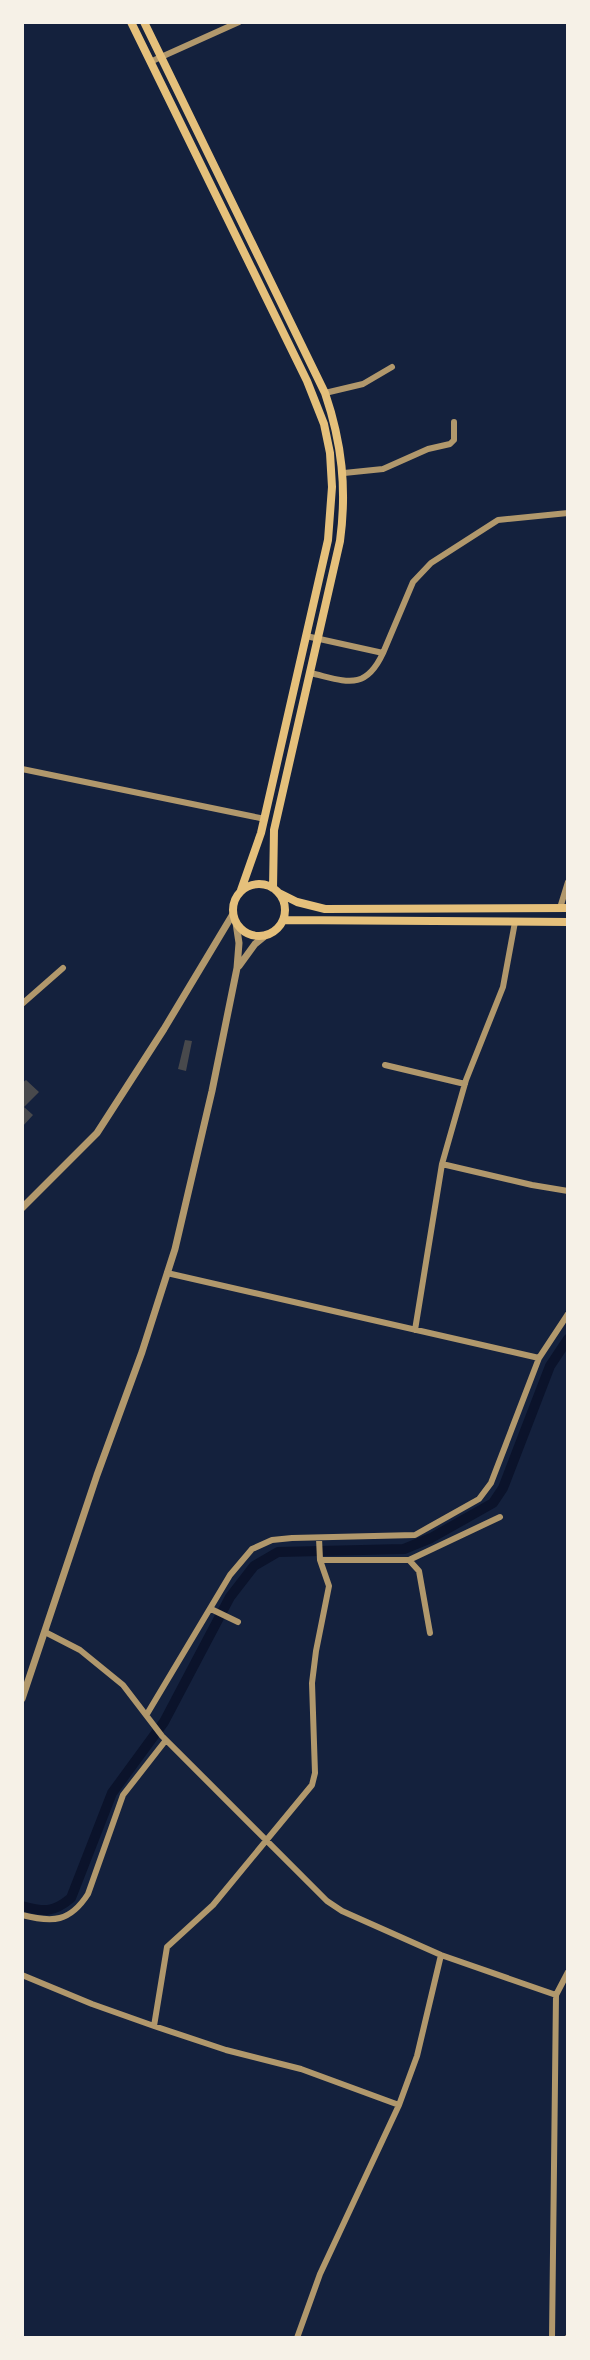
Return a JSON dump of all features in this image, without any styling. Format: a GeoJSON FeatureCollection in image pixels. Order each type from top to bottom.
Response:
{"type":"FeatureCollection","features":[{"type":"Feature","properties":{"kind":"main road"},"geometry":{"type":"LineString","coordinates":[[131,22],[307,381],[324,424],[330,453],[332,487],[328,540],[264,819],[241,890],[236,897],[234,919],[252,935],[266,935],[283,920],[285,906],[276,891],[272,856],[274,830],[340,541],[344,511],[344,473],[337,434],[325,393],[144,22]]}},
{"type":"Feature","properties":{"kind":"main road"},"geometry":{"type":"LineString","coordinates":[[241,890],[257,884],[297,902],[325,909],[564,908]]}},
{"type":"Feature","properties":{"kind":"main road"},"geometry":{"type":"LineString","coordinates":[[283,920],[567,922]]}},
{"type":"Feature","properties":{"kind":"street"},"geometry":{"type":"LineString","coordinates":[[150,62],[239,22]]}},
{"type":"Feature","properties":{"kind":"street"},"geometry":{"type":"LineString","coordinates":[[325,393],[363,384],[392,367]]}},
{"type":"Feature","properties":{"kind":"street"},"geometry":{"type":"LineString","coordinates":[[344,473],[383,469],[428,449],[450,444],[454,440],[454,422]]}},
{"type":"Feature","properties":{"kind":"street"},"geometry":{"type":"LineString","coordinates":[[310,674],[341,680],[363,680],[373,674],[413,582],[423,569],[498,520],[567,513]]}},
{"type":"Feature","properties":{"kind":"street"},"geometry":{"type":"LineString","coordinates":[[306,636],[383,653]]}},
{"type":"Feature","properties":{"kind":"street"},"geometry":{"type":"LineString","coordinates":[[22,769],[264,819]]}},
{"type":"Feature","properties":{"kind":"street"},"geometry":{"type":"LineString","coordinates":[[564,908],[567,882]]}},
{"type":"Feature","properties":{"kind":"street"},"geometry":{"type":"LineString","coordinates":[[22,1699],[167,1273],[212,1092],[237,968],[239,943],[234,919]]}},
{"type":"Feature","properties":{"kind":"street"},"geometry":{"type":"LineString","coordinates":[[22,1208],[97,1133],[234,919]]}},
{"type":"Feature","properties":{"kind":"street"},"geometry":{"type":"LineString","coordinates":[[415,1330],[442,1164],[465,1084],[503,987],[514,922]]}},
{"type":"Feature","properties":{"kind":"street"},"geometry":{"type":"LineString","coordinates":[[237,968],[248,952],[266,935]]}},
{"type":"Feature","properties":{"kind":"street"},"geometry":{"type":"LineString","coordinates":[[22,1004],[63,969]]}},
{"type":"Feature","properties":{"kind":"street"},"geometry":{"type":"LineString","coordinates":[[385,1065],[465,1084]]}},
{"type":"Feature","properties":{"kind":"street"},"geometry":{"type":"LineString","coordinates":[[442,1164],[567,1191]]}},
{"type":"Feature","properties":{"kind":"street"},"geometry":{"type":"LineString","coordinates":[[167,1273],[539,1358]]}},
{"type":"Feature","properties":{"kind":"street"},"geometry":{"type":"LineString","coordinates":[[147,1714],[230,1575],[252,1549],[272,1540],[408,1537],[479,1499],[491,1483],[539,1358],[567,1314]]}},
{"type":"Feature","properties":{"kind":"street"},"geometry":{"type":"LineString","coordinates":[[320,1560],[409,1560],[500,1517]]}},
{"type":"Feature","properties":{"kind":"street"},"geometry":{"type":"LineString","coordinates":[[154,2026],[167,1947],[213,1905],[312,1785],[315,1773],[312,1683],[316,1651],[330,1586],[320,1560],[319,1538]]}},
{"type":"Feature","properties":{"kind":"street"},"geometry":{"type":"LineString","coordinates":[[409,1560],[419,1571],[430,1633]]}},
{"type":"Feature","properties":{"kind":"street"},"geometry":{"type":"LineString","coordinates":[[211,1609],[238,1623]]}},
{"type":"Feature","properties":{"kind":"street"},"geometry":{"type":"LineString","coordinates":[[45,1632],[95,1660],[123,1684],[164,1738],[308,1884],[342,1911],[441,1954],[556,1995]]}},
{"type":"Feature","properties":{"kind":"street"},"geometry":{"type":"LineString","coordinates":[[22,1915],[44,1921],[54,1920],[71,1915],[80,1906],[88,1894],[123,1795],[164,1738]]}},
{"type":"Feature","properties":{"kind":"street"},"geometry":{"type":"LineString","coordinates":[[297,2337],[320,2274],[399,2105],[417,2056],[441,1954]]}},
{"type":"Feature","properties":{"kind":"street"},"geometry":{"type":"LineString","coordinates":[[552,2337],[556,1995],[567,1972]]}},
{"type":"Feature","properties":{"kind":"street"},"geometry":{"type":"LineString","coordinates":[[22,1975],[92,2004],[154,2026],[226,2050],[301,2069],[399,2105]]}},
{"type":"Feature","properties":{"kind":"building"},"geometry":{"type":"Polygon","coordinates":[[[185,1040],[192,1041],[186,1071],[178,1069],[185,1040]]]}},
{"type":"Feature","properties":{"kind":"building"},"geometry":{"type":"Polygon","coordinates":[[[26,1080],[39,1092],[24,1107],[33,1115],[22,1127],[22,1083],[26,1080]]]}},
{"type":"Feature","properties":{"kind":"waterway"},"geometry":{"type":"LineString","coordinates":[[22,1906],[48,1910],[71,1898],[112,1793],[164,1722],[230,1597],[254,1566],[278,1552],[404,1549],[431,1538],[493,1503],[503,1488],[550,1366],[568,1339]]}}]}
